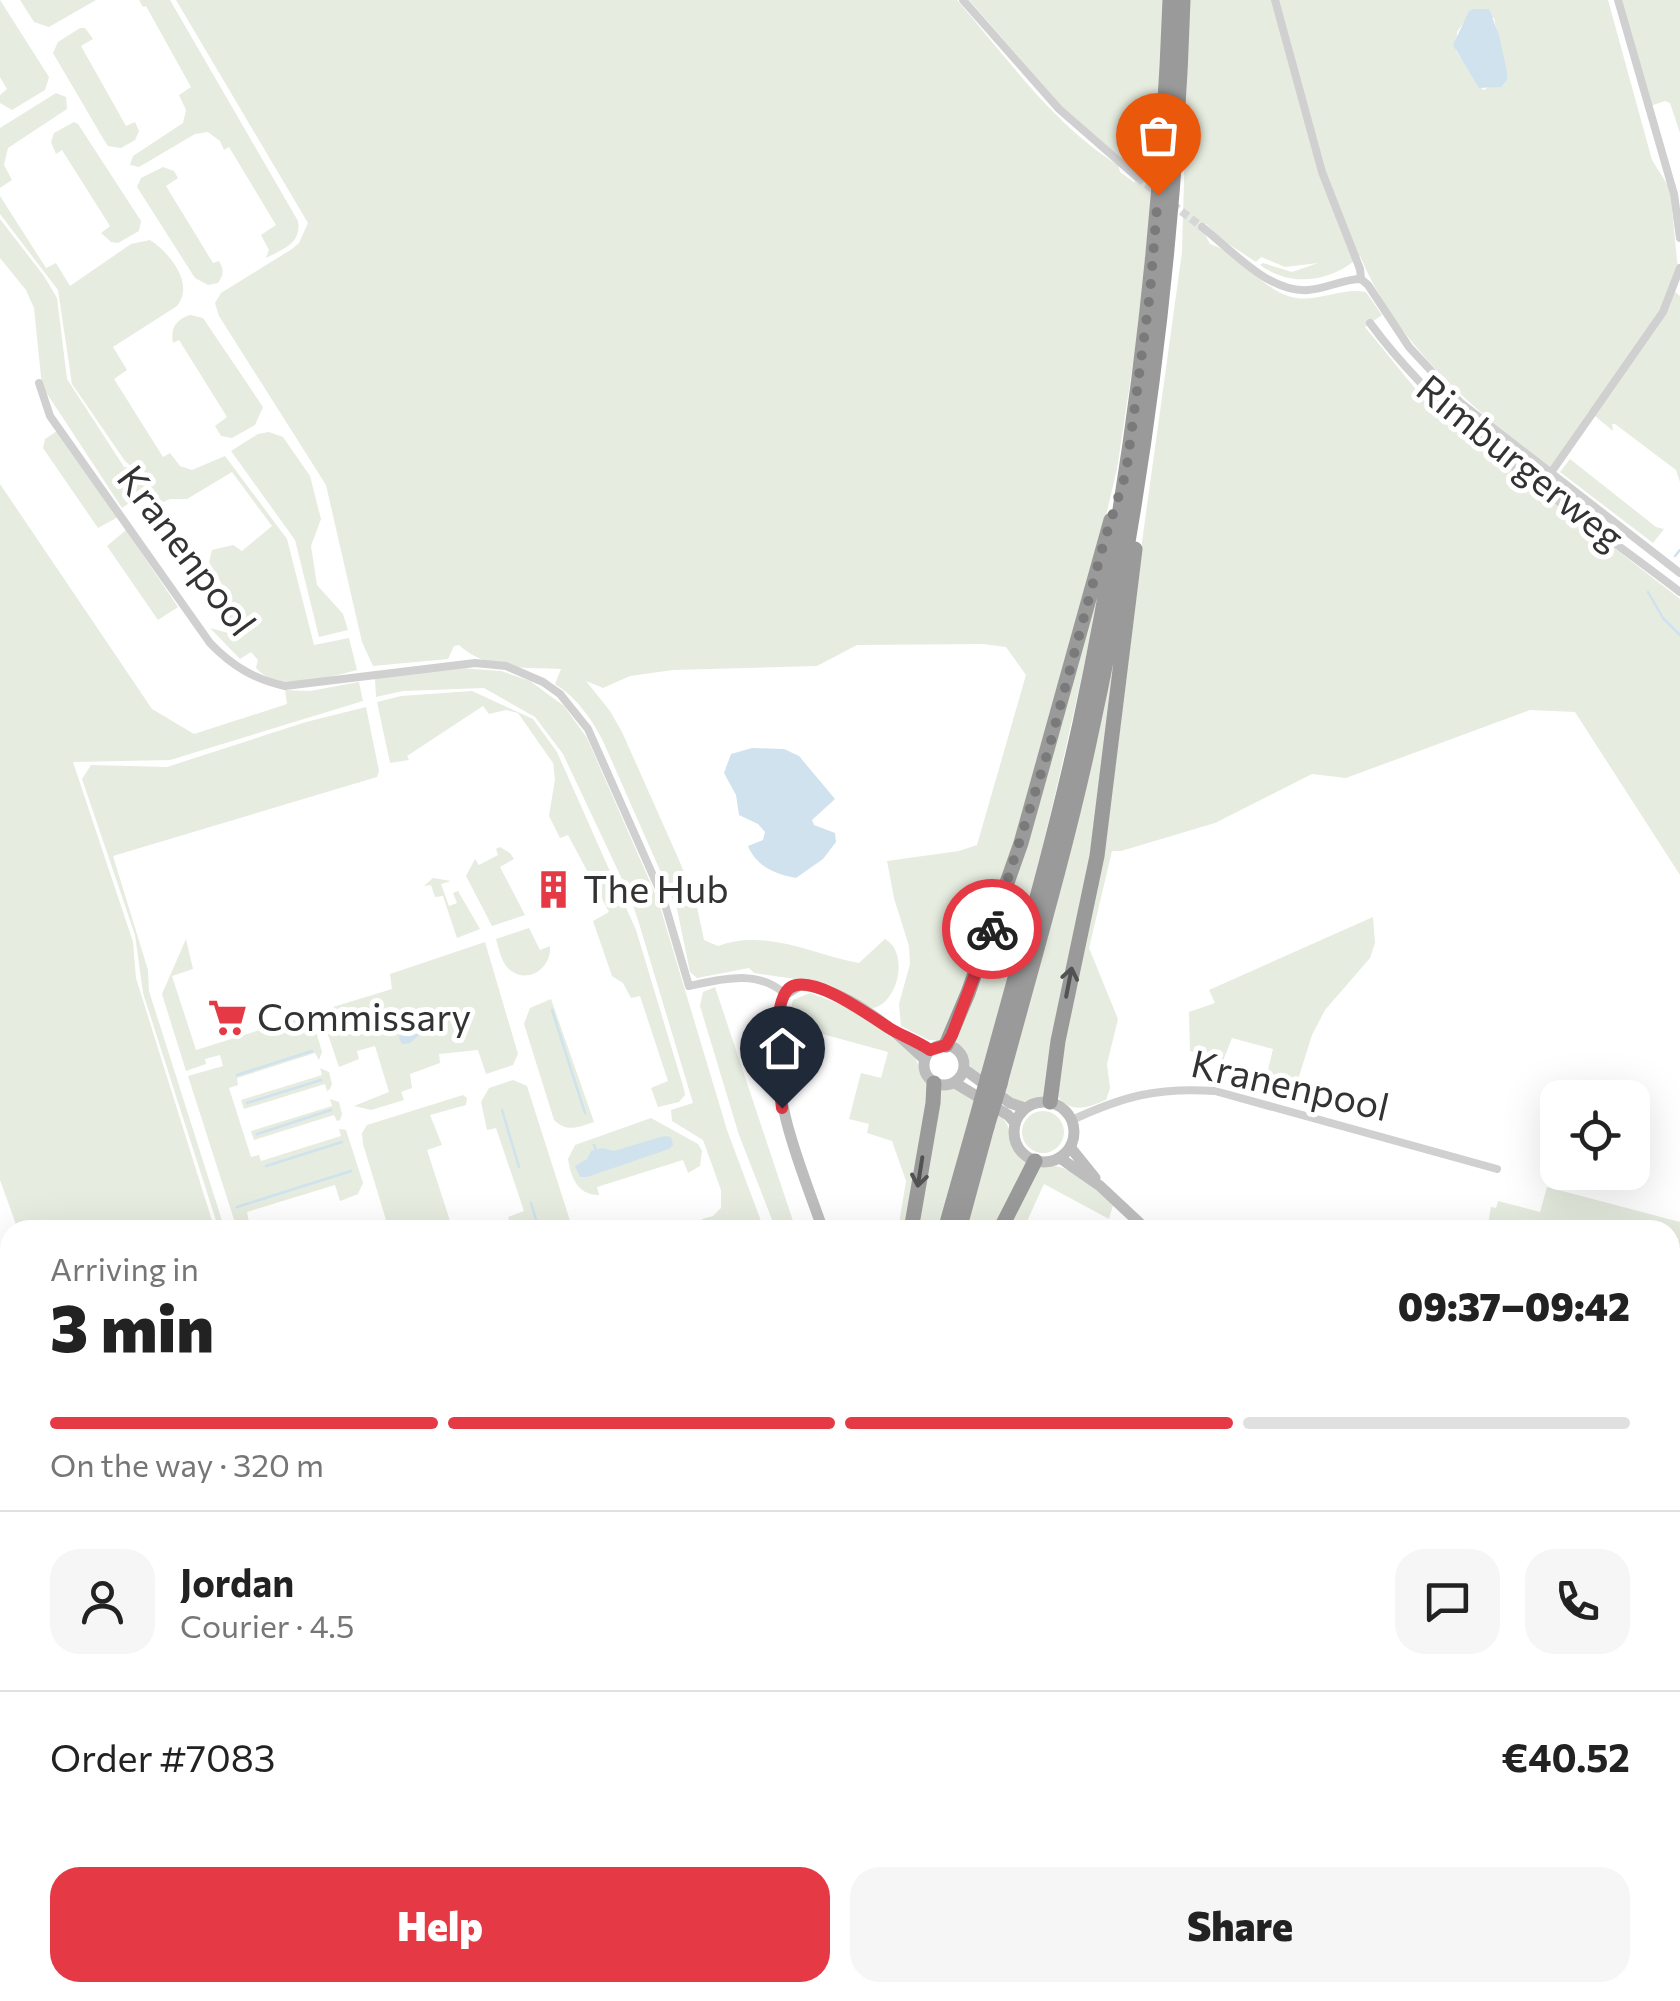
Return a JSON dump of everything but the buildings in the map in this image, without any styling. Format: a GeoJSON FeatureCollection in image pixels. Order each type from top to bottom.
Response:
{"type":"FeatureCollection","features":[{"type":"Feature","properties":{"kind":"highway"},"geometry":{"type":"LineString","coordinates":[[1050,1102],[1058,1041],[1097,856],[1134,571],[1132,474],[1150,293],[1170,0]]}},
{"type":"Feature","properties":{"kind":"highway"},"geometry":{"type":"LineString","coordinates":[[960,1220],[1079,728],[1157,350],[1170,223],[1183,0]]}},
{"type":"Feature","properties":{"kind":"highway"},"geometry":{"type":"LineString","coordinates":[[933,1051],[968,993],[1021,843],[1080,641],[1104,542],[1132,474]]}},
{"type":"Feature","properties":{"kind":"highway"},"geometry":{"type":"LineString","coordinates":[[913,1220],[934,1083]]}},
{"type":"Feature","properties":{"kind":"highway"},"geometry":{"type":"LineString","coordinates":[[949,1220],[982,1124]]}},
{"type":"Feature","properties":{"kind":"highway"},"geometry":{"type":"LineString","coordinates":[[1005,1220],[1036,1161]]}},
{"type":"Feature","properties":{"kind":"main road","name":"Kranenpool"},"geometry":{"type":"LineString","coordinates":[[784,994],[795,985],[818,988],[933,1051]]}},
{"type":"Feature","properties":{"kind":"main road"},"geometry":{"type":"LineString","coordinates":[[784,994],[778,1042],[782,1108],[819,1220]]}},
{"type":"Feature","properties":{"kind":"main road"},"geometry":{"type":"LineString","coordinates":[[964,1069],[954,1082],[942,1086],[924,1073],[933,1051],[960,1053],[964,1069],[1010,1103],[1025,1108]]}},
{"type":"Feature","properties":{"kind":"main road"},"geometry":{"type":"LineString","coordinates":[[954,1082],[1008,1115],[1014,1123],[1017,1146],[1036,1161],[1052,1162],[1070,1146],[1072,1120],[1066,1110],[1050,1102],[1025,1108],[1014,1123]]}},
{"type":"Feature","properties":{"kind":"main road"},"geometry":{"type":"LineString","coordinates":[[1070,1146],[1100,1186]]}},
{"type":"Feature","properties":{"kind":"main road"},"geometry":{"type":"LineString","coordinates":[[1060,1158],[1100,1186],[1136,1220]]}},
{"type":"Feature","properties":{"kind":"street"},"geometry":{"type":"LineString","coordinates":[[963,0],[1059,109],[1137,177]]}},
{"type":"Feature","properties":{"kind":"street"},"geometry":{"type":"LineString","coordinates":[[1275,0],[1322,172],[1361,280]]}},
{"type":"Feature","properties":{"kind":"street"},"geometry":{"type":"LineString","coordinates":[[1618,0],[1674,194],[1680,238]]}},
{"type":"Feature","properties":{"kind":"street"},"geometry":{"type":"LineString","coordinates":[[1202,227],[1285,287],[1308,290],[1361,280],[1368,285],[1409,347],[1476,416],[1680,573]]}},
{"type":"Feature","properties":{"kind":"street"},"geometry":{"type":"LineString","coordinates":[[1550,474],[1663,312],[1680,268]]}},
{"type":"Feature","properties":{"kind":"street","name":"Rimburgerweg"},"geometry":{"type":"LineString","coordinates":[[1370,323],[1407,370],[1448,412],[1680,592]]}},
{"type":"Feature","properties":{"kind":"street","name":"Kranenpool"},"geometry":{"type":"LineString","coordinates":[[39,383],[50,416],[210,643],[230,663],[256,678],[285,686],[475,663],[506,666],[542,682],[560,694],[588,729],[663,898],[690,986],[752,978],[766,981],[784,994]]}},
{"type":"Feature","properties":{"kind":"street","name":"Kranenpool"},"geometry":{"type":"LineString","coordinates":[[1072,1120],[1142,1093],[1172,1088],[1216,1092],[1497,1169]]}},
{"type":"Feature","properties":{"kind":"shaded area"},"geometry":{"type":"Polygon","coordinates":[[[0,0],[49,77],[45,90],[12,110],[0,103],[0,95],[7,89],[0,77],[0,0]]]}},
{"type":"Feature","properties":{"kind":"shaded area"},"geometry":{"type":"Polygon","coordinates":[[[20,0],[96,0],[49,27],[34,22],[20,0]]]}},
{"type":"Feature","properties":{"kind":"shaded area"},"geometry":{"type":"Polygon","coordinates":[[[139,0],[170,0],[298,221],[297,235],[285,248],[266,258],[269,250],[261,235],[276,225],[229,147],[224,150],[208,132],[195,134],[139,167],[130,165],[133,156],[183,123],[186,110],[179,95],[191,87],[139,0]]]}},
{"type":"Feature","properties":{"kind":"shaded area"},"geometry":{"type":"Polygon","coordinates":[[[176,0],[957,0],[1052,111],[1135,183],[1134,169],[1063,108],[969,0],[1164,0],[1160,110],[1138,330],[1117,469],[1104,524],[1110,544],[1036,872],[983,1067],[1009,1081],[1116,638],[1138,571],[1182,252],[1189,0],[1608,0],[1652,160],[1670,189],[1678,270],[1673,290],[1680,296],[1680,482],[1676,470],[1615,424],[1613,431],[1589,411],[1550,468],[1440,374],[1395,319],[1360,256],[1324,276],[1285,277],[1260,265],[1292,272],[1318,263],[1285,267],[1261,257],[1256,262],[1206,224],[1201,227],[1210,244],[1288,296],[1308,298],[1366,292],[1382,315],[1365,327],[1427,403],[1680,599],[1680,875],[1575,712],[1530,710],[1346,778],[1312,774],[1215,823],[1112,851],[1089,948],[1118,1019],[1107,1064],[1110,1088],[1106,1100],[1080,1108],[1057,1096],[1017,1103],[973,1072],[954,1041],[929,1040],[901,1026],[899,1004],[910,964],[909,946],[887,861],[977,845],[1026,675],[1006,647],[857,645],[817,666],[673,670],[630,676],[603,688],[586,681],[622,732],[696,902],[704,940],[718,946],[736,941],[771,941],[859,963],[885,939],[897,954],[899,965],[889,997],[873,1008],[809,981],[754,973],[749,968],[697,978],[690,972],[677,909],[603,741],[583,709],[555,684],[561,669],[494,663],[459,645],[454,646],[448,659],[373,666],[362,642],[326,485],[219,316],[215,303],[221,293],[299,243],[308,223],[176,0]],[[1467,18],[1457,32],[1456,51],[1483,90],[1507,79],[1494,18],[1467,18]]]}},
{"type":"Feature","properties":{"kind":"shaded area"},"geometry":{"type":"Polygon","coordinates":[[[1622,0],[1680,0],[1680,133],[1670,103],[1650,106],[1622,0]]]}},
{"type":"Feature","properties":{"kind":"shaded area"},"geometry":{"type":"Polygon","coordinates":[[[85,28],[93,39],[81,46],[126,126],[135,122],[139,131],[135,140],[121,148],[108,146],[53,53],[58,42],[85,28]]]}},
{"type":"Feature","properties":{"kind":"shaded area"},"geometry":{"type":"Polygon","coordinates":[[[56,93],[66,97],[67,109],[8,148],[4,165],[12,180],[0,188],[0,128],[56,93]]]}},
{"type":"Feature","properties":{"kind":"shaded area"},"geometry":{"type":"Polygon","coordinates":[[[74,122],[141,221],[139,231],[118,243],[101,233],[110,226],[62,150],[56,154],[51,142],[54,133],[74,122]]]}},
{"type":"Feature","properties":{"kind":"shaded area"},"geometry":{"type":"Polygon","coordinates":[[[163,167],[174,171],[178,178],[166,186],[213,263],[221,264],[223,272],[218,283],[208,285],[195,278],[137,187],[141,178],[163,167]]]}},
{"type":"Feature","properties":{"kind":"shaded area"},"geometry":{"type":"Polygon","coordinates":[[[0,196],[46,268],[56,263],[70,286],[131,244],[150,240],[172,261],[182,279],[182,297],[177,306],[113,347],[127,370],[114,379],[163,457],[170,453],[180,466],[192,470],[225,456],[287,539],[314,645],[349,638],[357,670],[304,681],[277,680],[256,668],[258,660],[251,652],[240,659],[210,628],[235,635],[216,616],[227,593],[209,562],[212,550],[233,545],[242,551],[272,526],[232,472],[187,499],[170,499],[157,505],[145,492],[122,508],[42,386],[34,308],[26,290],[0,258],[0,219],[57,298],[67,379],[124,467],[133,468],[72,384],[58,290],[0,214],[0,196]]]}},
{"type":"Feature","properties":{"kind":"shaded area"},"geometry":{"type":"Polygon","coordinates":[[[190,315],[203,318],[263,407],[255,425],[232,438],[221,436],[215,426],[227,417],[179,340],[173,343],[175,325],[190,315]]]}},
{"type":"Feature","properties":{"kind":"shaded area"},"geometry":{"type":"Polygon","coordinates":[[[57,431],[118,517],[98,528],[43,448],[45,439],[57,431]]]}},
{"type":"Feature","properties":{"kind":"shaded area"},"geometry":{"type":"Polygon","coordinates":[[[269,432],[283,437],[310,476],[321,519],[311,546],[317,585],[343,614],[348,630],[319,637],[295,540],[231,451],[258,434],[269,432]]]}},
{"type":"Feature","properties":{"kind":"shaded area"},"geometry":{"type":"Polygon","coordinates":[[[1570,459],[1656,527],[1664,529],[1653,543],[1560,472],[1570,459]]]}},
{"type":"Feature","properties":{"kind":"shaded area"},"geometry":{"type":"Polygon","coordinates":[[[0,484],[152,709],[194,734],[287,704],[285,690],[310,691],[359,682],[363,701],[170,760],[73,762],[133,942],[136,978],[212,1220],[14,1220],[0,1180],[0,484]]]}},
{"type":"Feature","properties":{"kind":"shaded area"},"geometry":{"type":"Polygon","coordinates":[[[126,530],[178,607],[158,620],[107,546],[126,530]]]}},
{"type":"Feature","properties":{"kind":"shaded area"},"geometry":{"type":"Polygon","coordinates":[[[461,668],[501,671],[530,681],[564,706],[587,738],[658,900],[727,1130],[761,1220],[702,1220],[721,1208],[721,1190],[703,1140],[672,1121],[671,1110],[693,1103],[629,894],[563,754],[535,717],[484,688],[403,691],[376,697],[375,678],[461,668]]]}},
{"type":"Feature","properties":{"kind":"shaded area"},"geometry":{"type":"Polygon","coordinates":[[[472,691],[533,719],[557,752],[636,930],[684,1089],[685,1095],[679,1102],[658,1107],[651,1088],[668,1081],[640,996],[631,998],[623,983],[612,976],[593,921],[609,912],[568,835],[560,838],[549,816],[555,779],[553,763],[518,713],[506,710],[489,714],[483,706],[407,756],[409,760],[390,763],[377,702],[401,696],[472,691]]]}},
{"type":"Feature","properties":{"kind":"shaded area"},"geometry":{"type":"Polygon","coordinates":[[[366,707],[377,777],[113,856],[148,970],[149,991],[222,1220],[216,1220],[143,993],[135,935],[82,779],[91,765],[167,767],[366,707]]]}},
{"type":"Feature","properties":{"kind":"shaded area"},"geometry":{"type":"Polygon","coordinates":[[[500,847],[514,859],[500,867],[525,915],[492,926],[466,876],[475,859],[479,865],[498,855],[496,849],[500,847]]]}},
{"type":"Feature","properties":{"kind":"shaded area"},"geometry":{"type":"Polygon","coordinates":[[[433,878],[451,881],[441,884],[449,906],[457,903],[453,893],[458,891],[480,929],[457,938],[443,896],[435,897],[431,885],[424,886],[433,878]]]}},
{"type":"Feature","properties":{"kind":"shaded area"},"geometry":{"type":"Polygon","coordinates":[[[1373,917],[1375,943],[1370,958],[1325,1010],[1312,1035],[1291,1102],[1262,1094],[1273,1049],[1232,1038],[1223,1061],[1190,1051],[1189,1012],[1215,1003],[1209,990],[1373,917]]]}},
{"type":"Feature","properties":{"kind":"shaded area"},"geometry":{"type":"Polygon","coordinates":[[[529,928],[540,950],[550,946],[550,954],[538,972],[525,976],[507,967],[496,939],[529,928]]]}},
{"type":"Feature","properties":{"kind":"shaded area"},"geometry":{"type":"Polygon","coordinates":[[[186,939],[193,969],[172,976],[196,1050],[311,1014],[322,1052],[319,1060],[315,1053],[237,1078],[238,1085],[229,1088],[251,1157],[259,1155],[261,1161],[341,1136],[339,1129],[346,1130],[363,1183],[358,1194],[340,1201],[335,1185],[247,1212],[249,1220],[234,1220],[188,1076],[223,1066],[220,1055],[186,1071],[162,994],[186,939]]]}},
{"type":"Feature","properties":{"kind":"shaded area"},"geometry":{"type":"Polygon","coordinates":[[[485,942],[518,1054],[513,1065],[486,1074],[478,1050],[439,1054],[440,1063],[410,1074],[412,1088],[401,1092],[404,1100],[371,1110],[354,1106],[389,1092],[375,1046],[357,1051],[359,1059],[339,1067],[320,1011],[392,989],[390,974],[485,942]]]}},
{"type":"Feature","properties":{"kind":"shaded area"},"geometry":{"type":"Polygon","coordinates":[[[715,987],[793,1220],[772,1220],[739,1135],[700,1006],[703,992],[715,987]]]}},
{"type":"Feature","properties":{"kind":"shaded area"},"geometry":{"type":"Polygon","coordinates":[[[810,993],[845,1006],[913,1054],[929,1086],[909,1220],[900,1220],[906,1181],[892,1141],[867,1133],[869,1124],[849,1119],[861,1073],[881,1078],[888,1052],[808,1030],[810,1020],[789,1015],[793,1000],[810,993]]]}},
{"type":"Feature","properties":{"kind":"shaded area"},"geometry":{"type":"Polygon","coordinates":[[[551,999],[594,1122],[578,1127],[568,1128],[554,1120],[524,1024],[530,1008],[551,999]]]}},
{"type":"Feature","properties":{"kind":"shaded area"},"geometry":{"type":"Polygon","coordinates":[[[320,1068],[329,1072],[332,1084],[327,1091],[325,1084],[244,1109],[241,1100],[322,1075],[320,1068]]]}},
{"type":"Feature","properties":{"kind":"shaded area"},"geometry":{"type":"Polygon","coordinates":[[[513,1080],[527,1086],[570,1220],[509,1220],[508,1217],[524,1211],[496,1128],[487,1130],[481,1102],[489,1088],[513,1080]]]}},
{"type":"Feature","properties":{"kind":"shaded area"},"geometry":{"type":"Polygon","coordinates":[[[954,1088],[975,1096],[941,1220],[915,1220],[939,1089],[954,1088]]]}},
{"type":"Feature","properties":{"kind":"shaded area"},"geometry":{"type":"Polygon","coordinates":[[[463,1095],[467,1098],[466,1105],[430,1115],[442,1145],[427,1150],[450,1220],[386,1220],[363,1144],[362,1133],[367,1125],[463,1095]]]}},
{"type":"Feature","properties":{"kind":"shaded area"},"geometry":{"type":"Polygon","coordinates":[[[330,1099],[339,1102],[340,1120],[334,1115],[254,1140],[251,1131],[332,1106],[330,1099]]]}},
{"type":"Feature","properties":{"kind":"shaded area"},"geometry":{"type":"Polygon","coordinates":[[[1043,1111],[1058,1117],[1064,1132],[1058,1147],[1043,1153],[1028,1147],[1022,1132],[1028,1117],[1043,1111]]]}},
{"type":"Feature","properties":{"kind":"shaded area"},"geometry":{"type":"Polygon","coordinates":[[[999,1114],[1027,1163],[1001,1220],[967,1220],[999,1114]]]}},
{"type":"Feature","properties":{"kind":"shaded area"},"geometry":{"type":"Polygon","coordinates":[[[651,1118],[698,1144],[702,1151],[700,1166],[688,1173],[683,1160],[597,1187],[599,1195],[580,1188],[568,1159],[575,1145],[651,1118]]]}},
{"type":"Feature","properties":{"kind":"shaded area"},"geometry":{"type":"Polygon","coordinates":[[[1043,1165],[1073,1172],[1113,1205],[1109,1219],[1044,1184],[1028,1220],[1009,1220],[1032,1170],[1043,1165]]]}},
{"type":"Feature","properties":{"kind":"shaded area"},"geometry":{"type":"Polygon","coordinates":[[[1546,1190],[1558,1190],[1672,1220],[1489,1220],[1491,1207],[1496,1208],[1498,1201],[1540,1212],[1546,1190]]]}},
{"type":"Feature","properties":{"kind":"water"},"geometry":{"type":"Polygon","coordinates":[[[1489,9],[1499,35],[1507,72],[1501,87],[1479,88],[1453,45],[1469,11],[1489,9]]]}},
{"type":"Feature","properties":{"kind":"water"},"geometry":{"type":"Polygon","coordinates":[[[752,748],[784,749],[799,756],[835,799],[812,820],[814,825],[835,833],[836,842],[823,859],[796,878],[767,868],[748,846],[763,840],[765,832],[739,815],[736,795],[724,773],[731,754],[752,748]]]}},
{"type":"Feature","properties":{"kind":"water"},"geometry":{"type":"Polygon","coordinates":[[[425,1011],[445,1016],[441,1025],[402,1044],[399,1038],[404,1022],[425,1011]]]}},
{"type":"Feature","properties":{"kind":"water"},"geometry":{"type":"Polygon","coordinates":[[[671,1137],[673,1145],[669,1149],[587,1177],[580,1177],[575,1166],[587,1159],[591,1151],[614,1151],[671,1137]]]}},
{"type":"Feature","properties":{"kind":"waterway"},"geometry":{"type":"LineString","coordinates":[[1675,556],[1680,550]]}},
{"type":"Feature","properties":{"kind":"waterway"},"geometry":{"type":"LineString","coordinates":[[1648,592],[1663,618],[1680,635]]}},
{"type":"Feature","properties":{"kind":"waterway"},"geometry":{"type":"LineString","coordinates":[[552,1010],[585,1113]]}},
{"type":"Feature","properties":{"kind":"waterway"},"geometry":{"type":"LineString","coordinates":[[237,1075],[312,1051]]}},
{"type":"Feature","properties":{"kind":"waterway"},"geometry":{"type":"LineString","coordinates":[[247,1103],[321,1080]]}},
{"type":"Feature","properties":{"kind":"waterway"},"geometry":{"type":"LineString","coordinates":[[257,1134],[331,1110]]}},
{"type":"Feature","properties":{"kind":"waterway"},"geometry":{"type":"LineString","coordinates":[[502,1110],[519,1167]]}},
{"type":"Feature","properties":{"kind":"waterway"},"geometry":{"type":"LineString","coordinates":[[266,1166],[342,1142]]}},
{"type":"Feature","properties":{"kind":"waterway"},"geometry":{"type":"LineString","coordinates":[[594,1145],[596,1150]]}},
{"type":"Feature","properties":{"kind":"waterway"},"geometry":{"type":"LineString","coordinates":[[237,1207],[351,1171]]}},
{"type":"Feature","properties":{"kind":"waterway"},"geometry":{"type":"LineString","coordinates":[[531,1203],[536,1220]]}},
{"type":"Feature","properties":{"kind":"tunnel"},"geometry":{"type":"LineString","coordinates":[[1137,177],[1157,193]]}},
{"type":"Feature","properties":{"kind":"tunnel"},"geometry":{"type":"LineString","coordinates":[[1172,204],[1202,227]]}},
{"type":"Feature","properties":{"kind":"way so far"},"geometry":{"type":"LineString","coordinates":[[992,929],[1049,748],[1126,473],[1150,293],[1158,195]]}},
{"type":"Feature","properties":{"kind":"place","name":"The Hub"},"geometry":{"type":"Point","coordinates":[553,890]}},
{"type":"Feature","properties":{"kind":"place","name":"Commissary"},"geometry":{"type":"Point","coordinates":[227,1018]}},
{"type":"Feature","properties":{"kind":"route"},"geometry":{"type":"LineString","coordinates":[[782,1108],[777,1065],[780,1008],[789,989],[803,985],[827,992],[930,1050],[946,1045],[952,1035],[992,929]]}}]}
